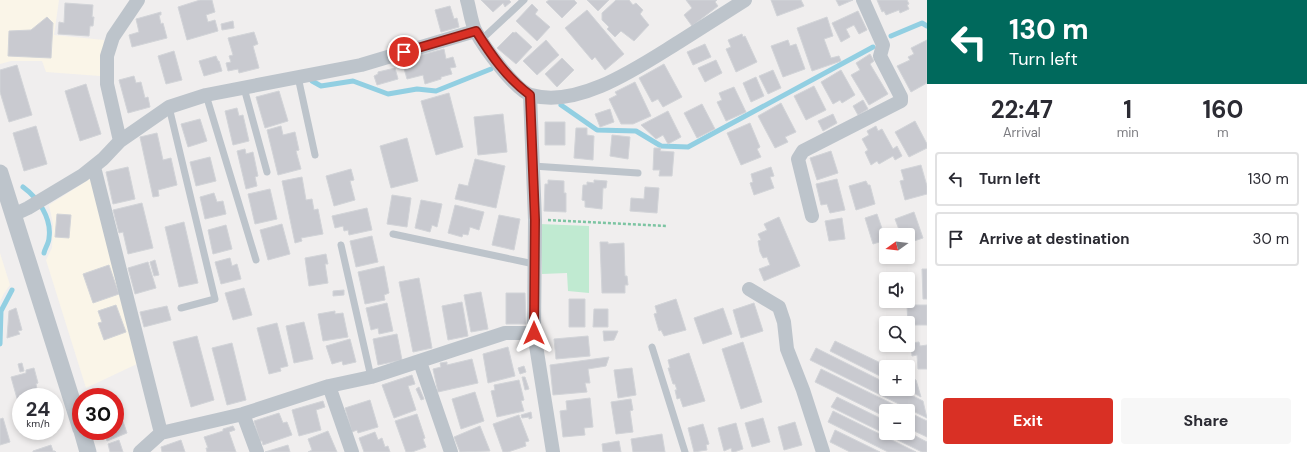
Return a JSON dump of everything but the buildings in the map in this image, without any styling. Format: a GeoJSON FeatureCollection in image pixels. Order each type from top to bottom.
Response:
{"type":"FeatureCollection","features":[{"type":"Feature","properties":{"kind":"street"},"geometry":{"type":"LineString","coordinates":[[120,141],[107,84],[106,56],[113,37],[138,0]]}},
{"type":"Feature","properties":{"kind":"street"},"geometry":{"type":"LineString","coordinates":[[467,0],[478,35],[494,59],[519,87],[530,95],[547,97],[566,96],[593,89],[621,77],[745,0]]}},
{"type":"Feature","properties":{"kind":"street"},"geometry":{"type":"LineString","coordinates":[[812,216],[798,159],[803,151],[901,101],[901,97],[880,56],[883,45],[863,0]]}},
{"type":"Feature","properties":{"kind":"street"},"geometry":{"type":"LineString","coordinates":[[20,211],[94,167],[120,141],[169,107],[206,95],[361,65],[478,35]]}},
{"type":"Feature","properties":{"kind":"street"},"geometry":{"type":"LineString","coordinates":[[530,95],[535,220],[534,333],[553,452]]}},
{"type":"Feature","properties":{"kind":"street"},"geometry":{"type":"LineString","coordinates":[[94,167],[156,442]]}},
{"type":"Feature","properties":{"kind":"street"},"geometry":{"type":"LineString","coordinates":[[0,173],[3,192],[20,211],[72,398]]}},
{"type":"Feature","properties":{"kind":"street"},"geometry":{"type":"LineString","coordinates":[[749,289],[779,307],[784,322],[787,349],[803,390],[823,452]]}},
{"type":"Feature","properties":{"kind":"street"},"geometry":{"type":"LineString","coordinates":[[140,452],[156,442],[329,386],[372,377],[420,362],[505,332],[534,333]]}},
{"type":"Feature","properties":{"kind":"street"},"geometry":{"type":"LineString","coordinates":[[420,362],[451,452]]}},
{"type":"Feature","properties":{"kind":"street"},"geometry":{"type":"LineString","coordinates":[[329,386],[352,452]]}},
{"type":"Feature","properties":{"kind":"street"},"geometry":{"type":"LineString","coordinates":[[243,414],[256,452]]}},
{"type":"Feature","properties":{"kind":"street"},"geometry":{"type":"LineString","coordinates":[[84,440],[88,452]]}},
{"type":"Feature","properties":{"kind":"lane"},"geometry":{"type":"LineString","coordinates":[[478,35],[524,0]]}},
{"type":"Feature","properties":{"kind":"lane"},"geometry":{"type":"LineString","coordinates":[[298,77],[315,155]]}},
{"type":"Feature","properties":{"kind":"lane"},"geometry":{"type":"LineString","coordinates":[[244,88],[267,172]]}},
{"type":"Feature","properties":{"kind":"lane"},"geometry":{"type":"LineString","coordinates":[[206,95],[256,260]]}},
{"type":"Feature","properties":{"kind":"lane"},"geometry":{"type":"LineString","coordinates":[[169,107],[216,299],[181,308]]}},
{"type":"Feature","properties":{"kind":"lane"},"geometry":{"type":"LineString","coordinates":[[533,166],[638,173]]}},
{"type":"Feature","properties":{"kind":"lane"},"geometry":{"type":"LineString","coordinates":[[393,234],[534,264]]}},
{"type":"Feature","properties":{"kind":"lane"},"geometry":{"type":"LineString","coordinates":[[341,245],[372,377]]}},
{"type":"Feature","properties":{"kind":"lane"},"geometry":{"type":"LineString","coordinates":[[652,347],[684,452]]}},
{"type":"Feature","properties":{"kind":"path"},"geometry":{"type":"LineString","coordinates":[[535,220],[666,226]]}},
{"type":"Feature","properties":{"kind":"shaded area"},"geometry":{"type":"Polygon","coordinates":[[[0,0],[59,0],[54,35],[104,40],[100,76],[46,72],[42,61],[11,61],[0,64],[0,0]]]}},
{"type":"Feature","properties":{"kind":"shaded area"},"geometry":{"type":"Polygon","coordinates":[[[93,177],[139,363],[86,388],[46,260],[52,248],[53,224],[49,205],[93,177]]]}},
{"type":"Feature","properties":{"kind":"shaded area"},"geometry":{"type":"Polygon","coordinates":[[[0,253],[10,285],[0,302],[0,253]]]}},
{"type":"Feature","properties":{"kind":"green space"},"geometry":{"type":"Polygon","coordinates":[[[540,224],[589,226],[589,293],[568,291],[567,273],[542,274],[540,224]]]}},
{"type":"Feature","properties":{"kind":"waterway"},"geometry":{"type":"LineString","coordinates":[[891,36],[922,23],[927,26]]}},
{"type":"Feature","properties":{"kind":"waterway"},"geometry":{"type":"LineString","coordinates":[[561,105],[597,130],[636,131],[661,146],[688,147],[873,47]]}},
{"type":"Feature","properties":{"kind":"waterway"},"geometry":{"type":"LineString","coordinates":[[312,81],[321,86],[353,81],[388,94],[417,89],[436,91],[491,69]]}},
{"type":"Feature","properties":{"kind":"waterway"},"geometry":{"type":"LineString","coordinates":[[23,187],[39,203],[46,216],[49,238],[44,253]]}},
{"type":"Feature","properties":{"kind":"waterway"},"geometry":{"type":"LineString","coordinates":[[0,344],[1,311],[12,290]]}},
{"type":"Feature","properties":{"kind":"route"},"geometry":{"type":"LineString","coordinates":[[404,52],[476,31],[494,59],[519,87],[530,95],[535,220],[534,333]]}}]}
